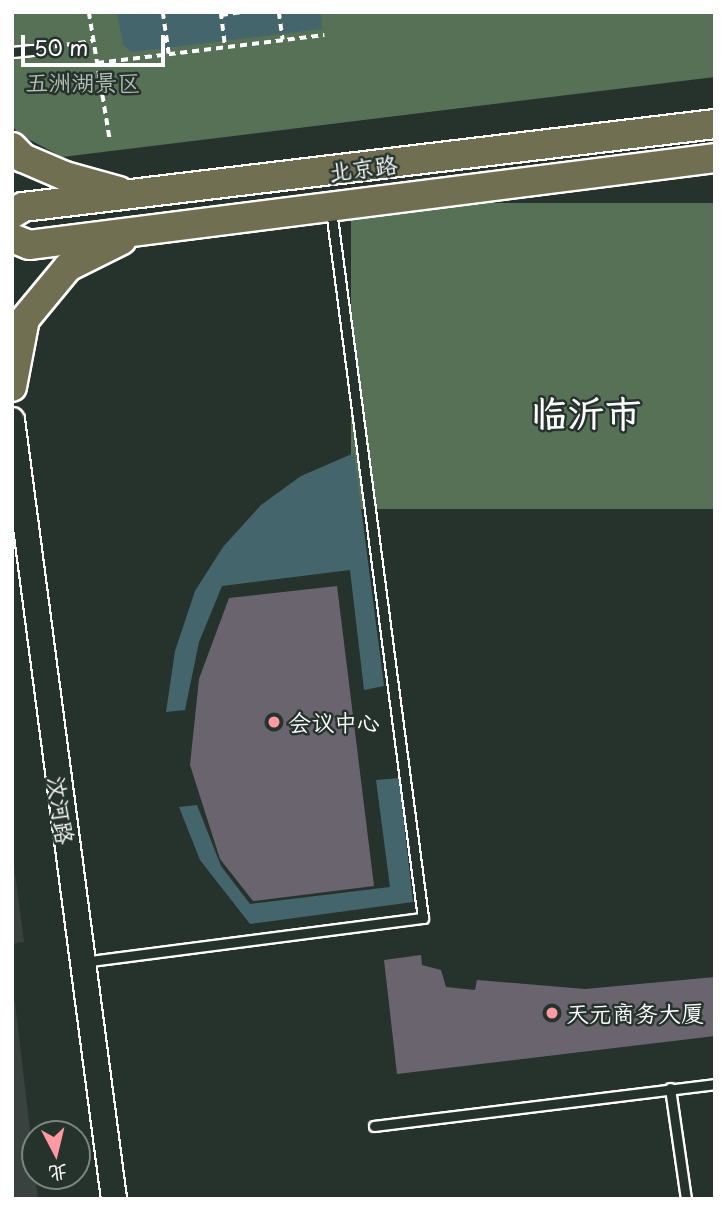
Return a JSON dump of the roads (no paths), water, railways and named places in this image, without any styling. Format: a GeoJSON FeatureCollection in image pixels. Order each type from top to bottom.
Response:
{"type":"FeatureCollection","features":[{"type":"Feature","properties":{"kind":"main road","name":"北京路"},"geometry":{"type":"LineString","coordinates":[[12,214],[23,207],[715,124]]}},
{"type":"Feature","properties":{"kind":"main road"},"geometry":{"type":"LineString","coordinates":[[12,147],[23,158],[65,176],[132,194]]}},
{"type":"Feature","properties":{"kind":"main road","name":"北京路"},"geometry":{"type":"LineString","coordinates":[[12,238],[29,245],[715,158]]}},
{"type":"Feature","properties":{"kind":"main road"},"geometry":{"type":"LineString","coordinates":[[12,387],[25,319],[44,294],[68,267],[140,231]]}},
{"type":"Feature","properties":{"kind":"street","name":"汶河路"},"geometry":{"type":"LineString","coordinates":[[12,420],[114,1199]]}},
{"type":"Feature","properties":{"kind":"street","name":"汶河路"},"geometry":{"type":"LineString","coordinates":[[12,506],[103,1199]]}},
{"type":"Feature","properties":{"kind":"lane"},"geometry":{"type":"LineString","coordinates":[[12,52],[32,50]]}},
{"type":"Feature","properties":{"kind":"lane"},"geometry":{"type":"LineString","coordinates":[[82,962],[424,918],[331,207]]}},
{"type":"Feature","properties":{"kind":"lane"},"geometry":{"type":"LineString","coordinates":[[374,1126],[715,1084]]}},
{"type":"Feature","properties":{"kind":"lane"},"geometry":{"type":"LineString","coordinates":[[670,1088],[686,1199]]}},
{"type":"Feature","properties":{"kind":"water"},"geometry":{"type":"Polygon","coordinates":[[[117,12],[321,12],[322,29],[132,52],[123,45],[117,12]]]}},
{"type":"Feature","properties":{"kind":"water"},"geometry":{"type":"Polygon","coordinates":[[[354,453],[384,686],[364,690],[350,570],[222,586],[199,642],[185,710],[166,712],[175,651],[195,591],[223,547],[261,505],[301,476],[354,453]]]}},
{"type":"Feature","properties":{"kind":"water"},"geometry":{"type":"Polygon","coordinates":[[[399,778],[413,902],[250,924],[200,860],[179,807],[197,805],[221,866],[250,904],[390,887],[376,780],[399,778]]]}},
{"type":"Feature","properties":{"kind":"place","name":"会议中心"},"geometry":{"type":"Point","coordinates":[274,722]}},
{"type":"Feature","properties":{"kind":"place","name":"天元商务大厦"},"geometry":{"type":"Point","coordinates":[552,1013]}},
{"type":"Feature","properties":{"kind":"district","name":"临沂市"},"geometry":{"type":"Point","coordinates":[586,412]}},
{"type":"Feature","properties":{"kind":"park label","name":"五洲湖景区"},"geometry":{"type":"Point","coordinates":[83,82]}}]}
